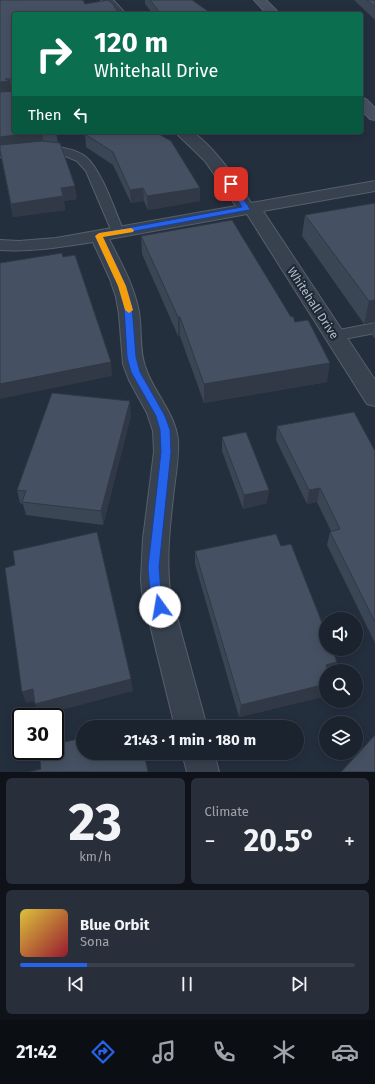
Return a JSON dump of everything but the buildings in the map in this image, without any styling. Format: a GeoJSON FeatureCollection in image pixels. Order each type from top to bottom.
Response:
{"type":"FeatureCollection","features":[{"type":"Feature","properties":{"kind":"main road"},"geometry":{"type":"LineString","coordinates":[[260,0],[272,12]]}},
{"type":"Feature","properties":{"kind":"main road"},"geometry":{"type":"LineString","coordinates":[[363,104],[375,116]]}},
{"type":"Feature","properties":{"kind":"street"},"geometry":{"type":"LineString","coordinates":[[107,0],[118,12]]}},
{"type":"Feature","properties":{"kind":"street","name":"Whitehall Drive"},"geometry":{"type":"LineString","coordinates":[[186,134],[211,157],[249,208],[375,398]]}},
{"type":"Feature","properties":{"kind":"street"},"geometry":{"type":"LineString","coordinates":[[0,245],[43,245],[375,186]]}},
{"type":"Feature","properties":{"kind":"street"},"geometry":{"type":"LineString","coordinates":[[108,234],[128,306],[132,357],[136,372],[160,416],[165,430],[166,452],[154,574],[156,592],[189,720]]}},
{"type":"Feature","properties":{"kind":"street"},"geometry":{"type":"LineString","coordinates":[[200,760],[203,772]]}},
{"type":"Feature","properties":{"kind":"lane"},"geometry":{"type":"LineString","coordinates":[[0,154],[44,149],[66,152],[81,159],[91,170],[108,234]]}},
{"type":"Feature","properties":{"kind":"lane"},"geometry":{"type":"LineString","coordinates":[[334,336],[375,328]]}},
{"type":"Feature","properties":{"kind":"slow traffic"},"geometry":{"type":"LineString","coordinates":[[129,310],[122,286],[99,236],[131,230]]}},
{"type":"Feature","properties":{"kind":"route"},"geometry":{"type":"LineString","coordinates":[[160,607],[156,592],[154,559],[166,452],[165,430],[160,416],[136,372],[132,361],[131,328],[128,306],[122,286],[99,236],[247,209],[231,184]]}}]}
